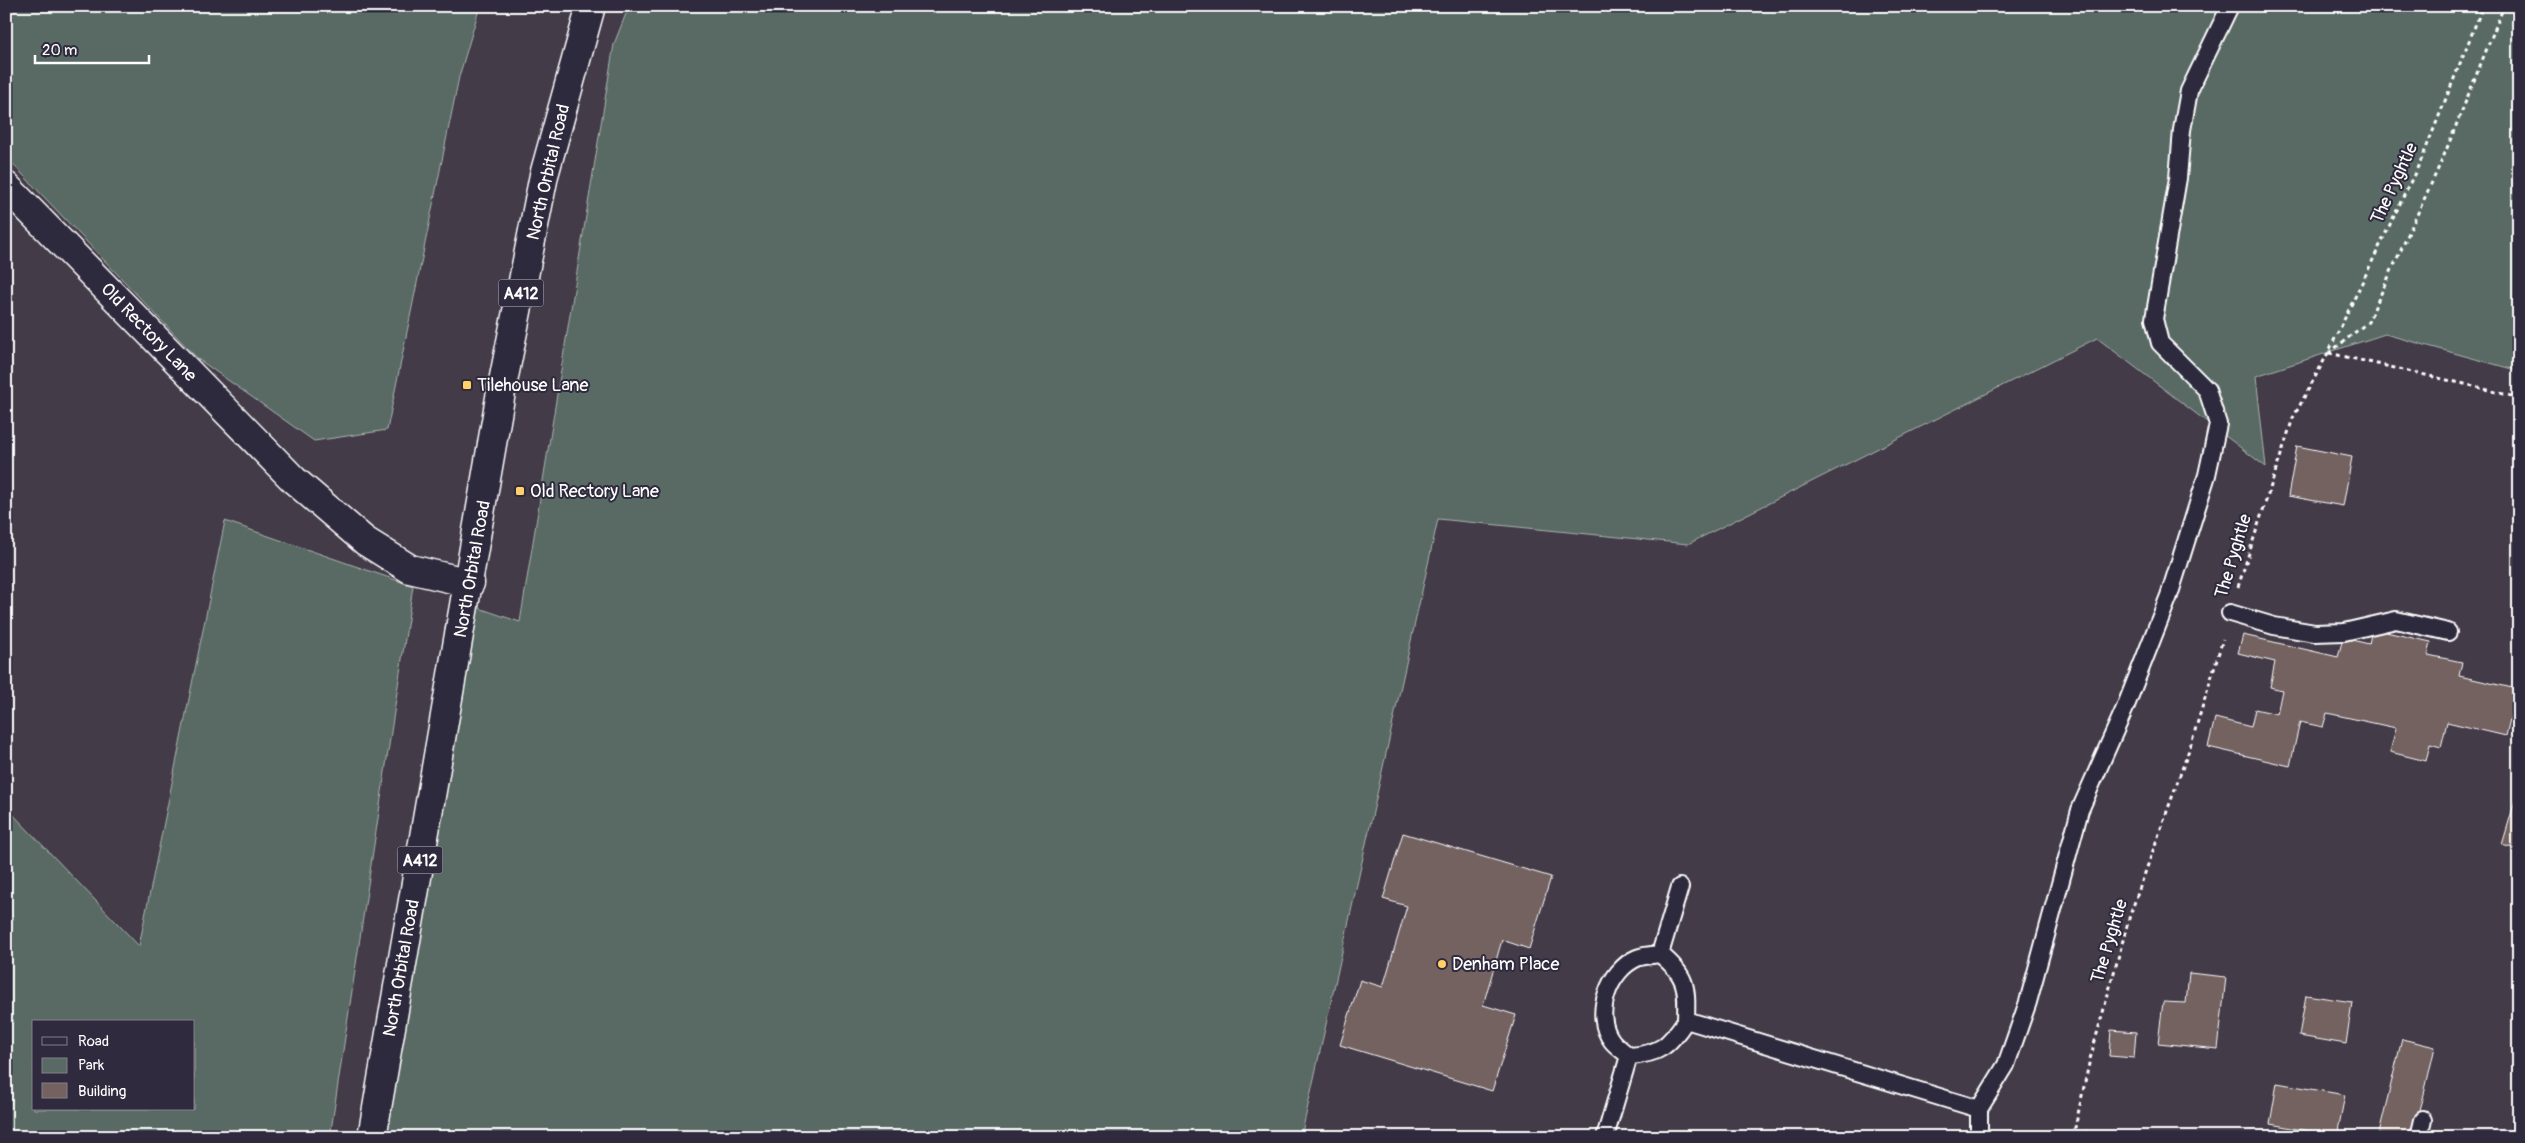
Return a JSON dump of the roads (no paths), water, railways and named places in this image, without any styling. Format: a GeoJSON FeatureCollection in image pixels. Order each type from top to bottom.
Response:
{"type":"FeatureCollection","features":[{"type":"Feature","properties":{"kind":"main road","name":"North Orbital Road"},"geometry":{"type":"LineString","coordinates":[[372,1137],[470,583],[501,392],[544,175],[591,6]]}},
{"type":"Feature","properties":{"kind":"main road","name":"Old Rectory Lane"},"geometry":{"type":"LineString","coordinates":[[6,186],[294,480],[358,535],[410,569],[470,583]]}},
{"type":"Feature","properties":{"kind":"lane"},"geometry":{"type":"LineString","coordinates":[[1979,1137],[1979,1109],[2006,1065],[2028,1002],[2080,810],[2125,708],[2169,596],[2207,475],[2218,424],[2207,390],[2160,343],[2154,319],[2178,178],[2182,130],[2189,91],[2230,6]]}},
{"type":"Feature","properties":{"kind":"lane"},"geometry":{"type":"LineString","coordinates":[[2230,613],[2274,626],[2316,633],[2344,632],[2396,620],[2448,632]]}},
{"type":"Feature","properties":{"kind":"lane"},"geometry":{"type":"LineString","coordinates":[[1660,954],[1680,887]]}},
{"type":"Feature","properties":{"kind":"lane"},"geometry":{"type":"LineString","coordinates":[[1660,954],[1678,969],[1686,993],[1686,1020],[1673,1039],[1650,1055],[1629,1056],[1611,1040],[1603,1017],[1604,996],[1618,973],[1637,958],[1660,954]]}},
{"type":"Feature","properties":{"kind":"lane"},"geometry":{"type":"LineString","coordinates":[[1686,1020],[1979,1109]]}},
{"type":"Feature","properties":{"kind":"lane"},"geometry":{"type":"LineString","coordinates":[[1605,1137],[1629,1056]]}},
{"type":"Feature","properties":{"kind":"lane"},"geometry":{"type":"LineString","coordinates":[[2419,1137],[2423,1120]]}},
{"type":"Feature","properties":{"kind":"place","name":"Tilehouse Lane"},"geometry":{"type":"Point","coordinates":[467,385]}},
{"type":"Feature","properties":{"kind":"place","name":"Old Rectory Lane"},"geometry":{"type":"Point","coordinates":[520,491]}},
{"type":"Feature","properties":{"kind":"place","name":"Denham Place"},"geometry":{"type":"Point","coordinates":[1442,964]}}]}
